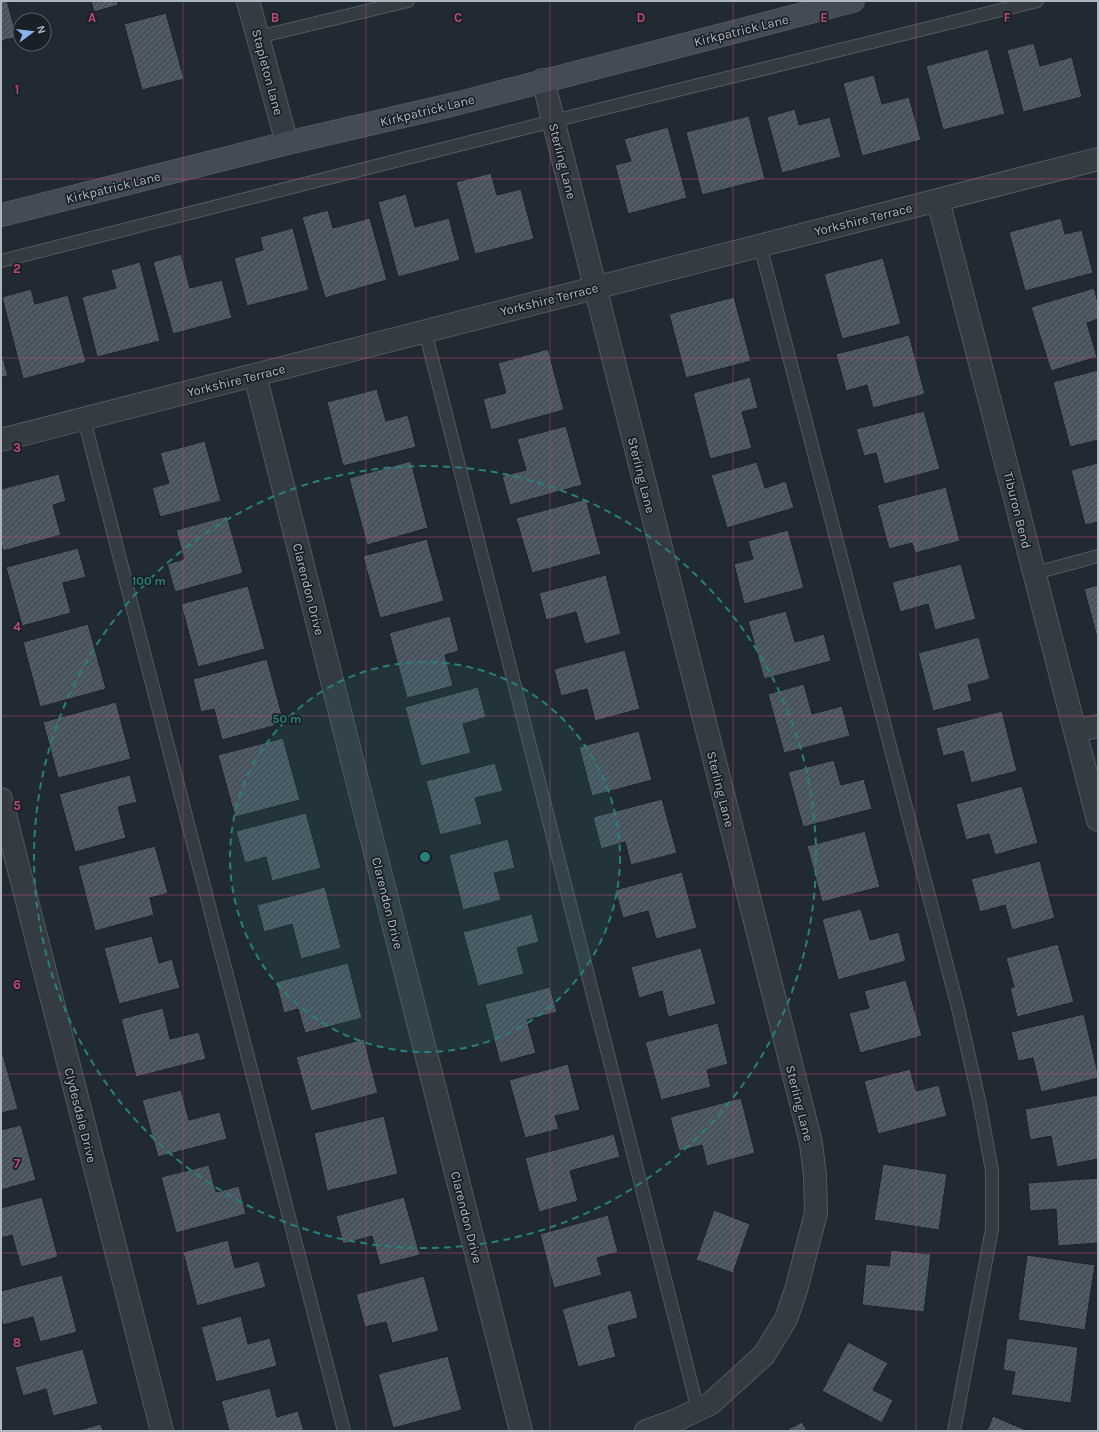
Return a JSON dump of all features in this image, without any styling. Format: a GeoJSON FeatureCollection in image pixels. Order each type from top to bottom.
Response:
{"type":"FeatureCollection","features":[{"type":"Feature","properties":{"kind":"street","name":"Stapleton Lane"},"geometry":{"type":"LineString","coordinates":[[248,1],[287,143]]}},
{"type":"Feature","properties":{"kind":"street","name":"Kirkpatrick Lane"},"geometry":{"type":"LineString","coordinates":[[1,215],[287,143],[455,104],[852,1]]}},
{"type":"Feature","properties":{"kind":"street","name":"Sterling Lane"},"geometry":{"type":"LineString","coordinates":[[543,80],[594,288],[811,1143],[815,1176],[816,1213],[796,1290],[786,1320],[764,1356],[710,1404],[674,1421],[646,1431]]}},
{"type":"Feature","properties":{"kind":"street","name":"Yorkshire Terrace"},"geometry":{"type":"LineString","coordinates":[[1,440],[1098,159]]}},
{"type":"Feature","properties":{"kind":"street","name":"Tiburon Bend"},"geometry":{"type":"LineString","coordinates":[[938,200],[1098,820]]}},
{"type":"Feature","properties":{"kind":"street","name":"Clarendon Drive"},"geometry":{"type":"LineString","coordinates":[[255,375],[521,1431]]}},
{"type":"Feature","properties":{"kind":"street"},"geometry":{"type":"LineString","coordinates":[[1075,731],[1098,726]]}},
{"type":"Feature","properties":{"kind":"street","name":"Clydesdale Drive"},"geometry":{"type":"LineString","coordinates":[[1,799],[162,1431]]}},
{"type":"Feature","properties":{"kind":"lane"},"geometry":{"type":"LineString","coordinates":[[258,37],[408,1]]}},
{"type":"Feature","properties":{"kind":"lane"},"geometry":{"type":"LineString","coordinates":[[1,261],[553,121],[1037,1]]}},
{"type":"Feature","properties":{"kind":"lane"},"geometry":{"type":"LineString","coordinates":[[760,245],[958,1008],[979,1100],[992,1171],[992,1229],[954,1431]]}},
{"type":"Feature","properties":{"kind":"lane"},"geometry":{"type":"LineString","coordinates":[[425,331],[698,1410]]}},
{"type":"Feature","properties":{"kind":"lane"},"geometry":{"type":"LineString","coordinates":[[84,419],[344,1431]]}},
{"type":"Feature","properties":{"kind":"lane"},"geometry":{"type":"LineString","coordinates":[[1034,573],[1098,556]]}},
{"type":"Feature","properties":{"kind":"building"},"geometry":{"type":"Polygon","coordinates":[[[1,1],[7,1],[12,19],[12,38],[1,41],[1,1]]]}},
{"type":"Feature","properties":{"kind":"building"},"geometry":{"type":"Polygon","coordinates":[[[91,1],[117,1],[118,5],[94,12],[91,1]]]}},
{"type":"Feature","properties":{"kind":"building"},"geometry":{"type":"Polygon","coordinates":[[[166,13],[184,79],[142,90],[124,24],[166,13]]]}},
{"type":"Feature","properties":{"kind":"building"},"geometry":{"type":"Polygon","coordinates":[[[1034,43],[1040,66],[1072,57],[1082,97],[1023,112],[1007,50],[1034,43]]]}},
{"type":"Feature","properties":{"kind":"building"},"geometry":{"type":"Polygon","coordinates":[[[988,49],[1005,114],[943,130],[926,66],[988,49]]]}},
{"type":"Feature","properties":{"kind":"building"},"geometry":{"type":"Polygon","coordinates":[[[874,75],[882,104],[909,97],[921,140],[862,156],[843,83],[874,75]]]}},
{"type":"Feature","properties":{"kind":"building"},"geometry":{"type":"Polygon","coordinates":[[[795,109],[799,125],[830,117],[841,157],[782,173],[767,117],[795,109]]]}},
{"type":"Feature","properties":{"kind":"building"},"geometry":{"type":"Polygon","coordinates":[[[749,116],[765,179],[702,195],[686,132],[749,116]]]}},
{"type":"Feature","properties":{"kind":"building"},"geometry":{"type":"Polygon","coordinates":[[[668,127],[687,198],[628,214],[615,165],[631,161],[624,139],[668,127]]]}},
{"type":"Feature","properties":{"kind":"building"},"geometry":{"type":"Polygon","coordinates":[[[491,173],[497,195],[521,189],[534,239],[475,254],[456,182],[491,173]]]}},
{"type":"Feature","properties":{"kind":"building"},"geometry":{"type":"Polygon","coordinates":[[[406,194],[415,227],[449,218],[460,260],[398,277],[378,202],[406,194]]]}},
{"type":"Feature","properties":{"kind":"building"},"geometry":{"type":"Polygon","coordinates":[[[328,210],[333,228],[370,218],[387,280],[325,298],[302,217],[328,210]]]}},
{"type":"Feature","properties":{"kind":"building"},"geometry":{"type":"Polygon","coordinates":[[[1061,218],[1065,234],[1082,230],[1093,273],[1025,291],[1009,232],[1061,218]]]}},
{"type":"Feature","properties":{"kind":"building"},"geometry":{"type":"Polygon","coordinates":[[[293,228],[309,290],[247,306],[234,258],[263,250],[260,237],[293,228]]]}},
{"type":"Feature","properties":{"kind":"building"},"geometry":{"type":"Polygon","coordinates":[[[181,254],[190,288],[222,280],[232,318],[173,334],[153,262],[181,254]]]}},
{"type":"Feature","properties":{"kind":"building"},"geometry":{"type":"Polygon","coordinates":[[[883,258],[901,324],[842,339],[824,274],[883,258]]]}},
{"type":"Feature","properties":{"kind":"building"},"geometry":{"type":"Polygon","coordinates":[[[140,262],[160,341],[97,357],[82,297],[116,288],[111,270],[140,262]]]}},
{"type":"Feature","properties":{"kind":"building"},"geometry":{"type":"Polygon","coordinates":[[[1094,288],[1098,303],[1098,319],[1087,323],[1097,357],[1051,371],[1031,307],[1094,288]]]}},
{"type":"Feature","properties":{"kind":"building"},"geometry":{"type":"Polygon","coordinates":[[[31,289],[35,304],[68,295],[86,362],[23,379],[2,297],[31,289]]]}},
{"type":"Feature","properties":{"kind":"building"},"geometry":{"type":"Polygon","coordinates":[[[734,297],[751,361],[686,378],[669,314],[734,297]]]}},
{"type":"Feature","properties":{"kind":"building"},"geometry":{"type":"Polygon","coordinates":[[[909,335],[925,394],[873,408],[867,385],[846,391],[836,354],[909,335]]]}},
{"type":"Feature","properties":{"kind":"building"},"geometry":{"type":"Polygon","coordinates":[[[548,349],[564,410],[491,430],[483,399],[506,393],[498,363],[548,349]]]}},
{"type":"Feature","properties":{"kind":"building"},"geometry":{"type":"Polygon","coordinates":[[[1,350],[8,376],[1,377],[1,350]]]}},
{"type":"Feature","properties":{"kind":"building"},"geometry":{"type":"Polygon","coordinates":[[[1098,370],[1098,440],[1070,447],[1053,382],[1098,370]]]}},
{"type":"Feature","properties":{"kind":"building"},"geometry":{"type":"Polygon","coordinates":[[[750,377],[758,408],[742,412],[752,448],[710,459],[693,393],[750,377]]]}},
{"type":"Feature","properties":{"kind":"building"},"geometry":{"type":"Polygon","coordinates":[[[377,389],[386,421],[408,415],[416,447],[343,466],[327,402],[377,389]]]}},
{"type":"Feature","properties":{"kind":"building"},"geometry":{"type":"Polygon","coordinates":[[[924,411],[940,469],[884,484],[876,453],[864,456],[856,429],[924,411]]]}},
{"type":"Feature","properties":{"kind":"building"},"geometry":{"type":"Polygon","coordinates":[[[566,426],[582,485],[510,505],[502,476],[526,470],[517,439],[566,426]]]}},
{"type":"Feature","properties":{"kind":"building"},"geometry":{"type":"Polygon","coordinates":[[[205,441],[221,501],[160,517],[152,488],[169,483],[160,453],[205,441]]]}},
{"type":"Feature","properties":{"kind":"building"},"geometry":{"type":"Polygon","coordinates":[[[411,461],[428,528],[367,545],[349,478],[411,461]]]}},
{"type":"Feature","properties":{"kind":"building"},"geometry":{"type":"Polygon","coordinates":[[[757,462],[765,488],[786,481],[794,508],[727,528],[711,475],[757,462]]]}},
{"type":"Feature","properties":{"kind":"building"},"geometry":{"type":"Polygon","coordinates":[[[1098,463],[1098,522],[1085,525],[1071,470],[1098,463]]]}},
{"type":"Feature","properties":{"kind":"building"},"geometry":{"type":"Polygon","coordinates":[[[59,474],[66,501],[53,505],[61,535],[3,551],[1,544],[1,489],[59,474]]]}},
{"type":"Feature","properties":{"kind":"building"},"geometry":{"type":"Polygon","coordinates":[[[946,487],[960,541],[915,553],[912,543],[889,549],[877,505],[946,487]]]}},
{"type":"Feature","properties":{"kind":"building"},"geometry":{"type":"Polygon","coordinates":[[[586,499],[601,554],[532,573],[516,518],[586,499]]]}},
{"type":"Feature","properties":{"kind":"building"},"geometry":{"type":"Polygon","coordinates":[[[227,516],[243,573],[175,592],[167,564],[184,559],[176,530],[227,516]]]}},
{"type":"Feature","properties":{"kind":"building"},"geometry":{"type":"Polygon","coordinates":[[[788,530],[804,588],[744,604],[734,564],[753,559],[748,541],[788,530]]]}},
{"type":"Feature","properties":{"kind":"building"},"geometry":{"type":"Polygon","coordinates":[[[427,539],[444,601],[380,618],[363,556],[427,539]]]}},
{"type":"Feature","properties":{"kind":"building"},"geometry":{"type":"Polygon","coordinates":[[[78,548],[86,577],[63,583],[71,613],[22,626],[6,567],[78,548]]]}},
{"type":"Feature","properties":{"kind":"building"},"geometry":{"type":"Polygon","coordinates":[[[961,564],[976,619],[935,630],[928,604],[900,612],[892,582],[961,564]]]}},
{"type":"Feature","properties":{"kind":"building"},"geometry":{"type":"Polygon","coordinates":[[[606,575],[621,634],[585,644],[576,612],[546,620],[539,593],[606,575]]]}},
{"type":"Feature","properties":{"kind":"building"},"geometry":{"type":"Polygon","coordinates":[[[1098,585],[1098,641],[1084,589],[1098,585]]]}},
{"type":"Feature","properties":{"kind":"building"},"geometry":{"type":"Polygon","coordinates":[[[248,586],[265,649],[198,667],[181,604],[248,586]]]}},
{"type":"Feature","properties":{"kind":"building"},"geometry":{"type":"Polygon","coordinates":[[[786,611],[795,642],[824,634],[831,661],[764,679],[748,621],[786,611]]]}},
{"type":"Feature","properties":{"kind":"building"},"geometry":{"type":"Polygon","coordinates":[[[450,616],[459,651],[445,655],[453,686],[407,698],[389,633],[450,616]]]}},
{"type":"Feature","properties":{"kind":"building"},"geometry":{"type":"Polygon","coordinates":[[[88,624],[106,689],[40,707],[23,642],[88,624]]]}},
{"type":"Feature","properties":{"kind":"building"},"geometry":{"type":"Polygon","coordinates":[[[979,637],[990,679],[968,685],[972,701],[933,711],[918,653],[979,637]]]}},
{"type":"Feature","properties":{"kind":"building"},"geometry":{"type":"Polygon","coordinates":[[[625,650],[640,709],[595,721],[587,689],[561,696],[554,669],[625,650]]]}},
{"type":"Feature","properties":{"kind":"building"},"geometry":{"type":"Polygon","coordinates":[[[267,659],[284,723],[222,740],[214,709],[201,712],[193,679],[267,659]]]}},
{"type":"Feature","properties":{"kind":"building"},"geometry":{"type":"Polygon","coordinates":[[[804,684],[812,714],[842,706],[850,736],[784,753],[768,694],[804,684]]]}},
{"type":"Feature","properties":{"kind":"building"},"geometry":{"type":"Polygon","coordinates":[[[478,687],[486,717],[463,724],[471,753],[421,766],[405,707],[478,687]]]}},
{"type":"Feature","properties":{"kind":"building"},"geometry":{"type":"Polygon","coordinates":[[[116,702],[131,759],[58,778],[43,722],[116,702]]]}},
{"type":"Feature","properties":{"kind":"building"},"geometry":{"type":"Polygon","coordinates":[[[1002,711],[1017,771],[971,783],[963,751],[943,756],[936,728],[1002,711]]]}},
{"type":"Feature","properties":{"kind":"building"},"geometry":{"type":"Polygon","coordinates":[[[639,731],[652,780],[592,796],[579,747],[639,731]]]}},
{"type":"Feature","properties":{"kind":"building"},"geometry":{"type":"Polygon","coordinates":[[[283,738],[300,800],[235,817],[218,755],[283,738]]]}},
{"type":"Feature","properties":{"kind":"building"},"geometry":{"type":"Polygon","coordinates":[[[834,760],[841,785],[864,779],[872,809],[803,827],[788,772],[834,760]]]}},
{"type":"Feature","properties":{"kind":"building"},"geometry":{"type":"Polygon","coordinates":[[[495,763],[503,791],[475,798],[482,824],[440,835],[426,781],[495,763]]]}},
{"type":"Feature","properties":{"kind":"building"},"geometry":{"type":"Polygon","coordinates":[[[130,775],[137,802],[118,807],[126,838],[75,852],[59,794],[130,775]]]}},
{"type":"Feature","properties":{"kind":"building"},"geometry":{"type":"Polygon","coordinates":[[[1022,786],[1038,843],[995,855],[989,834],[966,840],[956,804],[1022,786]]]}},
{"type":"Feature","properties":{"kind":"building"},"geometry":{"type":"Polygon","coordinates":[[[662,799],[677,853],[631,865],[625,842],[601,849],[593,817],[662,799]]]}},
{"type":"Feature","properties":{"kind":"building"},"geometry":{"type":"Polygon","coordinates":[[[306,813],[321,868],[272,881],[266,857],[245,863],[236,831],[306,813]]]}},
{"type":"Feature","properties":{"kind":"building"},"geometry":{"type":"Polygon","coordinates":[[[865,831],[880,887],[822,902],[807,846],[865,831]]]}},
{"type":"Feature","properties":{"kind":"building"},"geometry":{"type":"Polygon","coordinates":[[[508,839],[515,868],[494,873],[501,900],[463,910],[449,855],[508,839]]]}},
{"type":"Feature","properties":{"kind":"building"},"geometry":{"type":"Polygon","coordinates":[[[155,846],[168,893],[150,898],[154,915],[95,931],[78,866],[155,846]]]}},
{"type":"Feature","properties":{"kind":"building"},"geometry":{"type":"Polygon","coordinates":[[[1040,861],[1055,918],[1012,930],[1005,905],[980,912],[971,879],[1040,861]]]}},
{"type":"Feature","properties":{"kind":"building"},"geometry":{"type":"Polygon","coordinates":[[[682,872],[697,928],[656,939],[648,911],[623,918],[615,890],[682,872]]]}},
{"type":"Feature","properties":{"kind":"building"},"geometry":{"type":"Polygon","coordinates":[[[325,887],[341,948],[301,959],[292,924],[264,932],[257,905],[325,887]]]}},
{"type":"Feature","properties":{"kind":"building"},"geometry":{"type":"Polygon","coordinates":[[[861,909],[870,940],[899,932],[906,961],[838,980],[822,919],[861,909]]]}},
{"type":"Feature","properties":{"kind":"building"},"geometry":{"type":"Polygon","coordinates":[[[532,914],[539,942],[517,948],[524,974],[478,986],[463,932],[532,914]]]}},
{"type":"Feature","properties":{"kind":"building"},"geometry":{"type":"Polygon","coordinates":[[[152,936],[159,963],[172,959],[180,988],[119,1004],[104,948],[152,936]]]}},
{"type":"Feature","properties":{"kind":"building"},"geometry":{"type":"Polygon","coordinates":[[[1058,944],[1074,1002],[1017,1017],[1010,988],[1014,987],[1006,958],[1058,944]]]}},
{"type":"Feature","properties":{"kind":"building"},"geometry":{"type":"Polygon","coordinates":[[[701,948],[716,1004],[668,1017],[662,991],[639,998],[631,967],[701,948]]]}},
{"type":"Feature","properties":{"kind":"building"},"geometry":{"type":"Polygon","coordinates":[[[348,963],[362,1018],[305,1033],[298,1009],[284,1013],[276,982],[348,963]]]}},
{"type":"Feature","properties":{"kind":"building"},"geometry":{"type":"Polygon","coordinates":[[[906,980],[922,1036],[860,1053],[849,1013],[869,1008],[864,991],[906,980]]]}},
{"type":"Feature","properties":{"kind":"building"},"geometry":{"type":"Polygon","coordinates":[[[550,987],[557,1012],[527,1020],[536,1053],[500,1063],[485,1004],[550,987]]]}},
{"type":"Feature","properties":{"kind":"building"},"geometry":{"type":"Polygon","coordinates":[[[163,1008],[170,1039],[199,1032],[206,1059],[136,1077],[121,1019],[163,1008]]]}},
{"type":"Feature","properties":{"kind":"building"},"geometry":{"type":"Polygon","coordinates":[[[1084,1014],[1098,1078],[1041,1092],[1033,1058],[1018,1061],[1011,1032],[1084,1014]]]}},
{"type":"Feature","properties":{"kind":"building"},"geometry":{"type":"Polygon","coordinates":[[[718,1023],[728,1064],[707,1070],[711,1087],[661,1100],[645,1042],[718,1023]]]}},
{"type":"Feature","properties":{"kind":"building"},"geometry":{"type":"Polygon","coordinates":[[[364,1039],[378,1093],[311,1111],[296,1057],[364,1039]]]}},
{"type":"Feature","properties":{"kind":"building"},"geometry":{"type":"Polygon","coordinates":[[[1,1051],[18,1109],[1,1113],[1,1051]]]}},
{"type":"Feature","properties":{"kind":"building"},"geometry":{"type":"Polygon","coordinates":[[[568,1064],[580,1110],[555,1116],[559,1129],[525,1138],[509,1080],[568,1064]]]}},
{"type":"Feature","properties":{"kind":"building"},"geometry":{"type":"Polygon","coordinates":[[[910,1069],[916,1091],[939,1085],[947,1116],[878,1134],[864,1081],[910,1069]]]}},
{"type":"Feature","properties":{"kind":"building"},"geometry":{"type":"Polygon","coordinates":[[[181,1090],[189,1120],[220,1112],[227,1139],[158,1157],[142,1100],[181,1090]]]}},
{"type":"Feature","properties":{"kind":"building"},"geometry":{"type":"Polygon","coordinates":[[[1098,1095],[1098,1159],[1057,1167],[1051,1136],[1030,1140],[1025,1109],[1098,1095]]]}},
{"type":"Feature","properties":{"kind":"building"},"geometry":{"type":"Polygon","coordinates":[[[741,1098],[755,1153],[707,1166],[702,1145],[679,1151],[670,1117],[741,1098]]]}},
{"type":"Feature","properties":{"kind":"building"},"geometry":{"type":"Polygon","coordinates":[[[384,1116],[398,1174],[327,1191],[314,1133],[384,1116]]]}},
{"type":"Feature","properties":{"kind":"building"},"geometry":{"type":"Polygon","coordinates":[[[21,1125],[36,1180],[1,1190],[1,1130],[21,1125]]]}},
{"type":"Feature","properties":{"kind":"building"},"geometry":{"type":"Polygon","coordinates":[[[614,1134],[620,1157],[570,1171],[578,1201],[539,1212],[525,1158],[614,1134]]]}},
{"type":"Feature","properties":{"kind":"building"},"geometry":{"type":"Polygon","coordinates":[[[883,1164],[947,1174],[939,1230],[874,1220],[883,1164]]]}},
{"type":"Feature","properties":{"kind":"building"},"geometry":{"type":"Polygon","coordinates":[[[209,1165],[216,1192],[239,1186],[246,1214],[176,1233],[161,1177],[209,1165]]]}},
{"type":"Feature","properties":{"kind":"building"},"geometry":{"type":"Polygon","coordinates":[[[1098,1178],[1098,1243],[1058,1246],[1056,1209],[1030,1211],[1028,1183],[1098,1178]]]}},
{"type":"Feature","properties":{"kind":"building"},"geometry":{"type":"Polygon","coordinates":[[[42,1197],[58,1257],[21,1267],[12,1235],[1,1238],[1,1208],[42,1197]]]}},
{"type":"Feature","properties":{"kind":"building"},"geometry":{"type":"Polygon","coordinates":[[[404,1197],[420,1255],[380,1265],[372,1236],[343,1244],[336,1216],[404,1197]]]}},
{"type":"Feature","properties":{"kind":"building"},"geometry":{"type":"Polygon","coordinates":[[[714,1210],[750,1224],[733,1273],[696,1260],[714,1210]]]}},
{"type":"Feature","properties":{"kind":"building"},"geometry":{"type":"Polygon","coordinates":[[[608,1215],[618,1252],[597,1258],[602,1275],[554,1288],[540,1234],[608,1215]]]}},
{"type":"Feature","properties":{"kind":"building"},"geometry":{"type":"Polygon","coordinates":[[[228,1240],[235,1268],[259,1261],[266,1287],[197,1306],[183,1252],[228,1240]]]}},
{"type":"Feature","properties":{"kind":"building"},"geometry":{"type":"Polygon","coordinates":[[[891,1250],[931,1254],[924,1312],[862,1305],[866,1264],[889,1266],[891,1250]]]}},
{"type":"Feature","properties":{"kind":"building"},"geometry":{"type":"Polygon","coordinates":[[[1027,1255],[1095,1265],[1085,1330],[1018,1320],[1027,1255]]]}},
{"type":"Feature","properties":{"kind":"building"},"geometry":{"type":"Polygon","coordinates":[[[62,1275],[77,1332],[40,1342],[33,1317],[3,1325],[1,1317],[1,1291],[62,1275]]]}},
{"type":"Feature","properties":{"kind":"building"},"geometry":{"type":"Polygon","coordinates":[[[424,1276],[439,1331],[392,1343],[386,1322],[365,1327],[356,1294],[424,1276]]]}},
{"type":"Feature","properties":{"kind":"building"},"geometry":{"type":"Polygon","coordinates":[[[631,1290],[638,1318],[608,1326],[616,1357],[578,1367],[562,1309],[631,1290]]]}},
{"type":"Feature","properties":{"kind":"building"},"geometry":{"type":"Polygon","coordinates":[[[241,1316],[248,1344],[270,1338],[277,1366],[216,1382],[201,1327],[241,1316]]]}},
{"type":"Feature","properties":{"kind":"building"},"geometry":{"type":"Polygon","coordinates":[[[1007,1338],[1078,1347],[1071,1403],[1011,1395],[1015,1372],[1003,1370],[1007,1338]]]}},
{"type":"Feature","properties":{"kind":"building"},"geometry":{"type":"Polygon","coordinates":[[[848,1342],[888,1363],[873,1390],[893,1400],[882,1423],[822,1391],[848,1342]]]}},
{"type":"Feature","properties":{"kind":"building"},"geometry":{"type":"Polygon","coordinates":[[[83,1349],[98,1404],[53,1416],[46,1389],[23,1396],[15,1367],[83,1349]]]}},
{"type":"Feature","properties":{"kind":"building"},"geometry":{"type":"Polygon","coordinates":[[[448,1356],[462,1410],[393,1428],[378,1374],[448,1356]]]}},
{"type":"Feature","properties":{"kind":"building"},"geometry":{"type":"Polygon","coordinates":[[[270,1388],[277,1417],[298,1411],[304,1431],[229,1431],[221,1401],[270,1388]]]}},
{"type":"Feature","properties":{"kind":"building"},"geometry":{"type":"Polygon","coordinates":[[[993,1416],[1028,1431],[987,1431],[993,1416]]]}},
{"type":"Feature","properties":{"kind":"building"},"geometry":{"type":"Polygon","coordinates":[[[802,1422],[807,1431],[785,1431],[802,1422]]]}},
{"type":"Feature","properties":{"kind":"building"},"geometry":{"type":"Polygon","coordinates":[[[101,1424],[103,1431],[75,1431],[101,1424]]]}}]}
